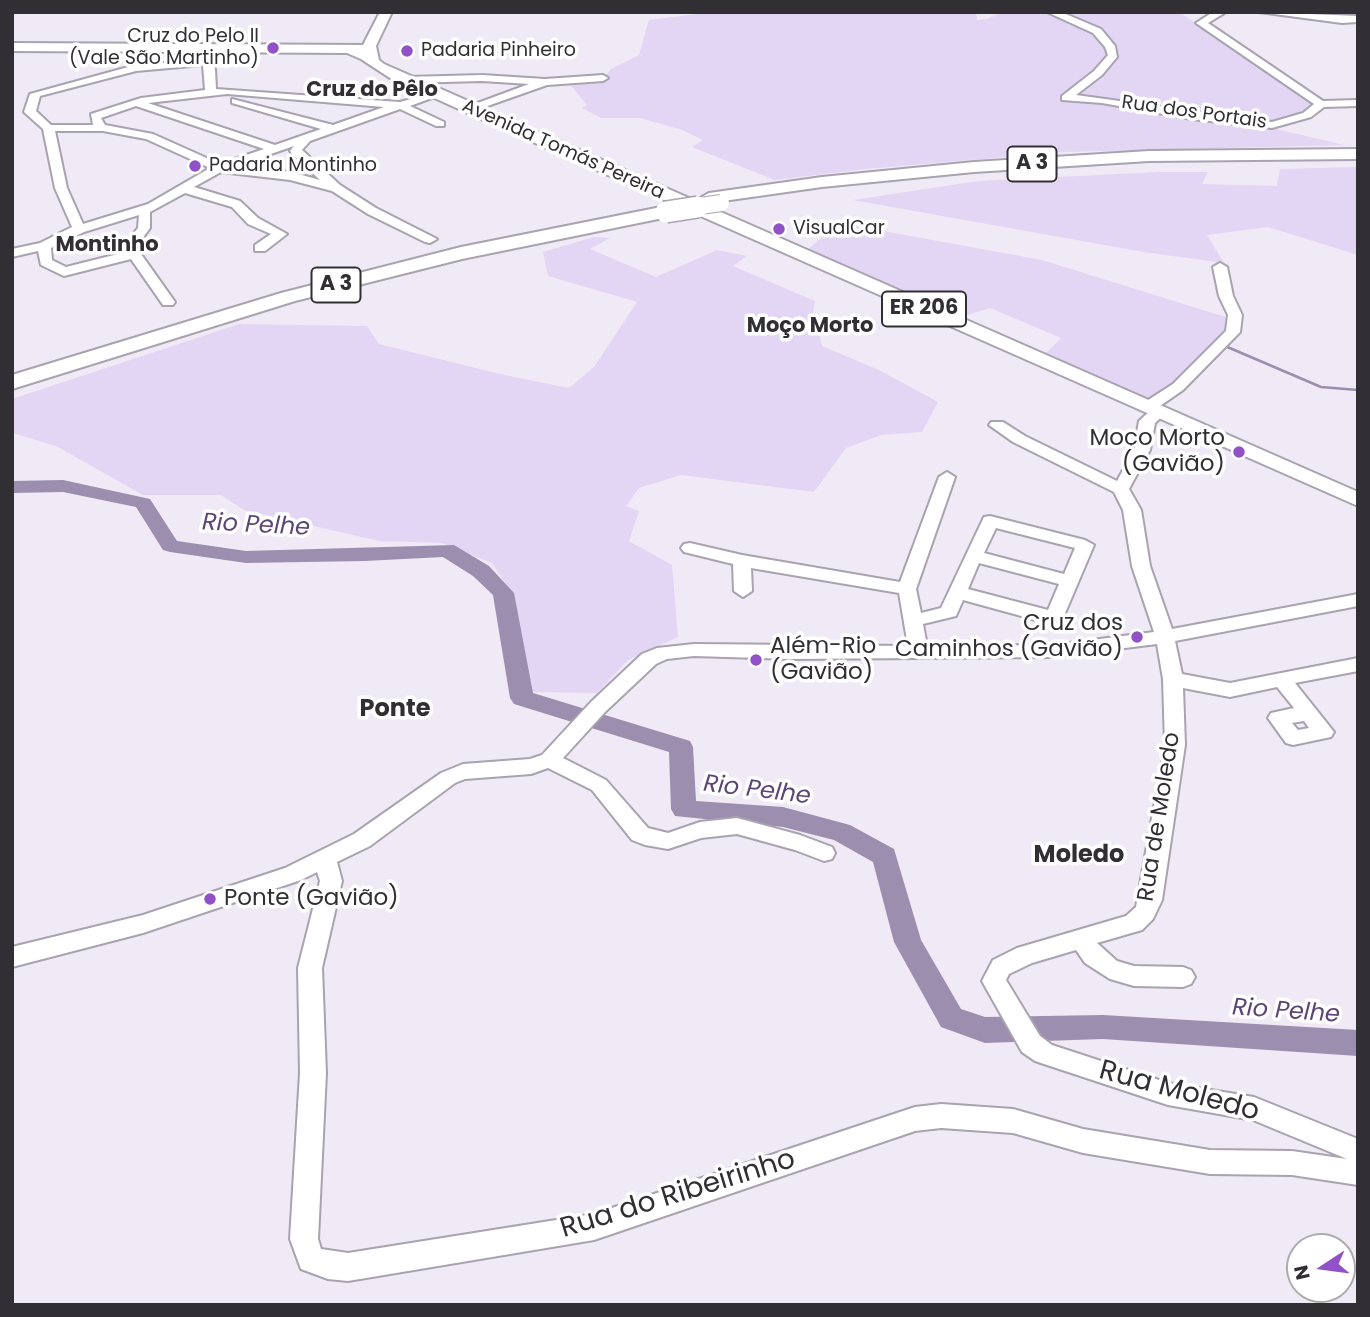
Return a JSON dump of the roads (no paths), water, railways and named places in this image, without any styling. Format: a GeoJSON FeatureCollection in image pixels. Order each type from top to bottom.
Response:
{"type":"FeatureCollection","features":[{"type":"Feature","properties":{"kind":"highway","name":"A 3"},"geometry":{"type":"LineString","coordinates":[[12,373],[294,287],[457,246],[822,182],[974,167],[1149,156],[1358,154]]}},
{"type":"Feature","properties":{"kind":"highway","name":"A 3"},"geometry":{"type":"LineString","coordinates":[[715,201],[977,173],[1153,162],[1358,160]]}},
{"type":"Feature","properties":{"kind":"highway","name":"A 3"},"geometry":{"type":"LineString","coordinates":[[12,382],[288,297],[461,253],[660,209]]}},
{"type":"Feature","properties":{"kind":"main road"},"geometry":{"type":"LineString","coordinates":[[371,50],[386,12]]}},
{"type":"Feature","properties":{"kind":"main road"},"geometry":{"type":"LineString","coordinates":[[12,47],[150,48]]}},
{"type":"Feature","properties":{"kind":"main road","name":"Avenida Tomás Pereira"},"geometry":{"type":"LineString","coordinates":[[150,48],[371,50],[407,80],[437,94],[1153,410]]}},
{"type":"Feature","properties":{"kind":"main road","name":"ER 206"},"geometry":{"type":"LineString","coordinates":[[1153,410],[1358,500]]}},
{"type":"Feature","properties":{"kind":"street","name":"Rua dos Portais"},"geometry":{"type":"LineString","coordinates":[[1052,12],[1097,31],[1110,46],[1113,55],[1098,73],[1066,99],[1111,101],[1192,116],[1272,124],[1307,115],[1321,104],[1358,103]]}},
{"type":"Feature","properties":{"kind":"street"},"geometry":{"type":"LineString","coordinates":[[1221,12],[1201,23],[1321,104]]}},
{"type":"Feature","properties":{"kind":"street"},"geometry":{"type":"LineString","coordinates":[[1264,12],[1358,19]]}},
{"type":"Feature","properties":{"kind":"street"},"geometry":{"type":"LineString","coordinates":[[136,68],[150,48]]}},
{"type":"Feature","properties":{"kind":"street"},"geometry":{"type":"LineString","coordinates":[[79,229],[61,188],[48,128],[30,112],[36,94],[136,68],[206,62],[210,69],[209,93]]}},
{"type":"Feature","properties":{"kind":"street"},"geometry":{"type":"LineString","coordinates":[[407,80],[482,78],[545,82],[603,78]]}},
{"type":"Feature","properties":{"kind":"street"},"geometry":{"type":"LineString","coordinates":[[479,106],[545,82]]}},
{"type":"Feature","properties":{"kind":"street"},"geometry":{"type":"LineString","coordinates":[[103,128],[95,116],[136,103],[169,96],[228,91],[400,105],[440,124]]}},
{"type":"Feature","properties":{"kind":"street"},"geometry":{"type":"LineString","coordinates":[[209,93],[331,128]]}},
{"type":"Feature","properties":{"kind":"street"},"geometry":{"type":"LineString","coordinates":[[12,253],[44,246],[79,229],[143,209],[219,168],[306,136],[437,94],[450,94],[479,106],[499,116],[497,121]]}},
{"type":"Feature","properties":{"kind":"street"},"geometry":{"type":"LineString","coordinates":[[136,103],[274,148]]}},
{"type":"Feature","properties":{"kind":"street"},"geometry":{"type":"LineString","coordinates":[[48,128],[103,128],[149,136],[219,168],[290,176],[336,188]]}},
{"type":"Feature","properties":{"kind":"street"},"geometry":{"type":"LineString","coordinates":[[306,136],[296,151],[336,188],[372,211],[430,239]]}},
{"type":"Feature","properties":{"kind":"street"},"geometry":{"type":"LineString","coordinates":[[183,188],[236,204],[253,221],[280,234],[260,248]]}},
{"type":"Feature","properties":{"kind":"street"},"geometry":{"type":"LineString","coordinates":[[143,209],[144,228],[129,247],[168,303]]}},
{"type":"Feature","properties":{"kind":"street"},"geometry":{"type":"LineString","coordinates":[[44,246],[46,262],[64,272],[135,254]]}},
{"type":"Feature","properties":{"kind":"street"},"geometry":{"type":"LineString","coordinates":[[1121,489],[1142,450],[1147,421],[1153,410],[1233,332],[1236,324],[1220,267]]}},
{"type":"Feature","properties":{"kind":"street"},"geometry":{"type":"LineString","coordinates":[[997,425],[1019,439],[1121,489],[1132,510],[1141,566],[1165,637]]}},
{"type":"Feature","properties":{"kind":"street"},"geometry":{"type":"LineString","coordinates":[[918,651],[907,589],[947,477]]}},
{"type":"Feature","properties":{"kind":"street"},"geometry":{"type":"LineString","coordinates":[[912,621],[949,611],[957,592],[990,521],[1084,545],[1056,614],[1047,617],[957,592]]}},
{"type":"Feature","properties":{"kind":"street"},"geometry":{"type":"LineString","coordinates":[[690,548],[742,561],[907,589]]}},
{"type":"Feature","properties":{"kind":"street"},"geometry":{"type":"LineString","coordinates":[[974,556],[1069,581]]}},
{"type":"Feature","properties":{"kind":"street"},"geometry":{"type":"LineString","coordinates":[[742,561],[743,591]]}},
{"type":"Feature","properties":{"kind":"street"},"geometry":{"type":"LineString","coordinates":[[12,957],[198,908],[325,860],[362,840],[448,778],[463,772],[531,766],[549,760],[598,707],[649,659],[664,653],[694,650],[778,653],[1043,652],[1165,637],[1358,600]]}},
{"type":"Feature","properties":{"kind":"street","name":"Rua de Moledo"},"geometry":{"type":"LineString","coordinates":[[1013,1016],[994,981],[1001,967],[1025,955],[1134,923],[1145,913],[1151,900],[1175,745],[1173,679],[1165,637]]}},
{"type":"Feature","properties":{"kind":"street"},"geometry":{"type":"LineString","coordinates":[[1173,679],[1230,690],[1358,664]]}},
{"type":"Feature","properties":{"kind":"street"},"geometry":{"type":"LineString","coordinates":[[1282,680],[1308,713]]}},
{"type":"Feature","properties":{"kind":"street"},"geometry":{"type":"LineString","coordinates":[[549,760],[599,785],[640,834],[653,839],[667,841],[700,830],[737,826],[800,843],[824,853]]}},
{"type":"Feature","properties":{"kind":"street","name":"Rua do Ribeirinho"},"geometry":{"type":"LineString","coordinates":[[325,860],[331,881],[310,968],[313,1073],[304,1239],[311,1259],[328,1265],[348,1267],[594,1227],[915,1119],[940,1116],[1013,1121],[1083,1141],[1210,1162],[1292,1163],[1358,1173]]}},
{"type":"Feature","properties":{"kind":"street"},"geometry":{"type":"LineString","coordinates":[[1082,940],[1093,956],[1110,969],[1134,976],[1183,977]]}},
{"type":"Feature","properties":{"kind":"street","name":"Rua Moledo"},"geometry":{"type":"LineString","coordinates":[[1013,1016],[1031,1044],[1044,1053],[1168,1094],[1254,1109],[1358,1151]]}},
{"type":"Feature","properties":{"kind":"waterway"},"geometry":{"type":"LineString","coordinates":[[1225,346],[1321,387],[1358,390]]}},
{"type":"Feature","properties":{"kind":"waterway","name":"Rio Pelhe"},"geometry":{"type":"LineString","coordinates":[[12,487],[63,486],[143,503],[170,546],[246,557],[356,555]]}},
{"type":"Feature","properties":{"kind":"waterway","name":"Rio Pelhe"},"geometry":{"type":"LineString","coordinates":[[365,555],[447,550],[481,571],[503,593],[522,698],[681,747],[684,809],[783,817],[841,832],[885,856],[908,942],[951,1018],[985,1030],[1103,1027],[1358,1043]]}},
{"type":"Feature","properties":{"kind":"place","name":"Cruz do Pelo II (Vale São Martinho)"},"geometry":{"type":"Point","coordinates":[273,48]}},
{"type":"Feature","properties":{"kind":"place","name":"Padaria Pinheiro"},"geometry":{"type":"Point","coordinates":[407,51]}},
{"type":"Feature","properties":{"kind":"place","name":"Padaria Montinho"},"geometry":{"type":"Point","coordinates":[195,166]}},
{"type":"Feature","properties":{"kind":"place","name":"VisualCar"},"geometry":{"type":"Point","coordinates":[779,229]}},
{"type":"Feature","properties":{"kind":"place","name":"Moço Morto (Gavião)"},"geometry":{"type":"Point","coordinates":[1239,452]}},
{"type":"Feature","properties":{"kind":"place","name":"Cruz dos Caminhos (Gavião)"},"geometry":{"type":"Point","coordinates":[1137,637]}},
{"type":"Feature","properties":{"kind":"place","name":"Além-Rio (Gavião)"},"geometry":{"type":"Point","coordinates":[756,660]}},
{"type":"Feature","properties":{"kind":"place","name":"Ponte (Gavião)"},"geometry":{"type":"Point","coordinates":[210,899]}},
{"type":"Feature","properties":{"kind":"district","name":"Cruz do Pêlo"},"geometry":{"type":"Point","coordinates":[372,91]}},
{"type":"Feature","properties":{"kind":"district","name":"Montinho"},"geometry":{"type":"Point","coordinates":[107,246]}},
{"type":"Feature","properties":{"kind":"district","name":"Moço Morto"},"geometry":{"type":"Point","coordinates":[810,327]}},
{"type":"Feature","properties":{"kind":"district","name":"Ponte"},"geometry":{"type":"Point","coordinates":[395,710]}},
{"type":"Feature","properties":{"kind":"district","name":"Moledo"},"geometry":{"type":"Point","coordinates":[1079,856]}}]}
